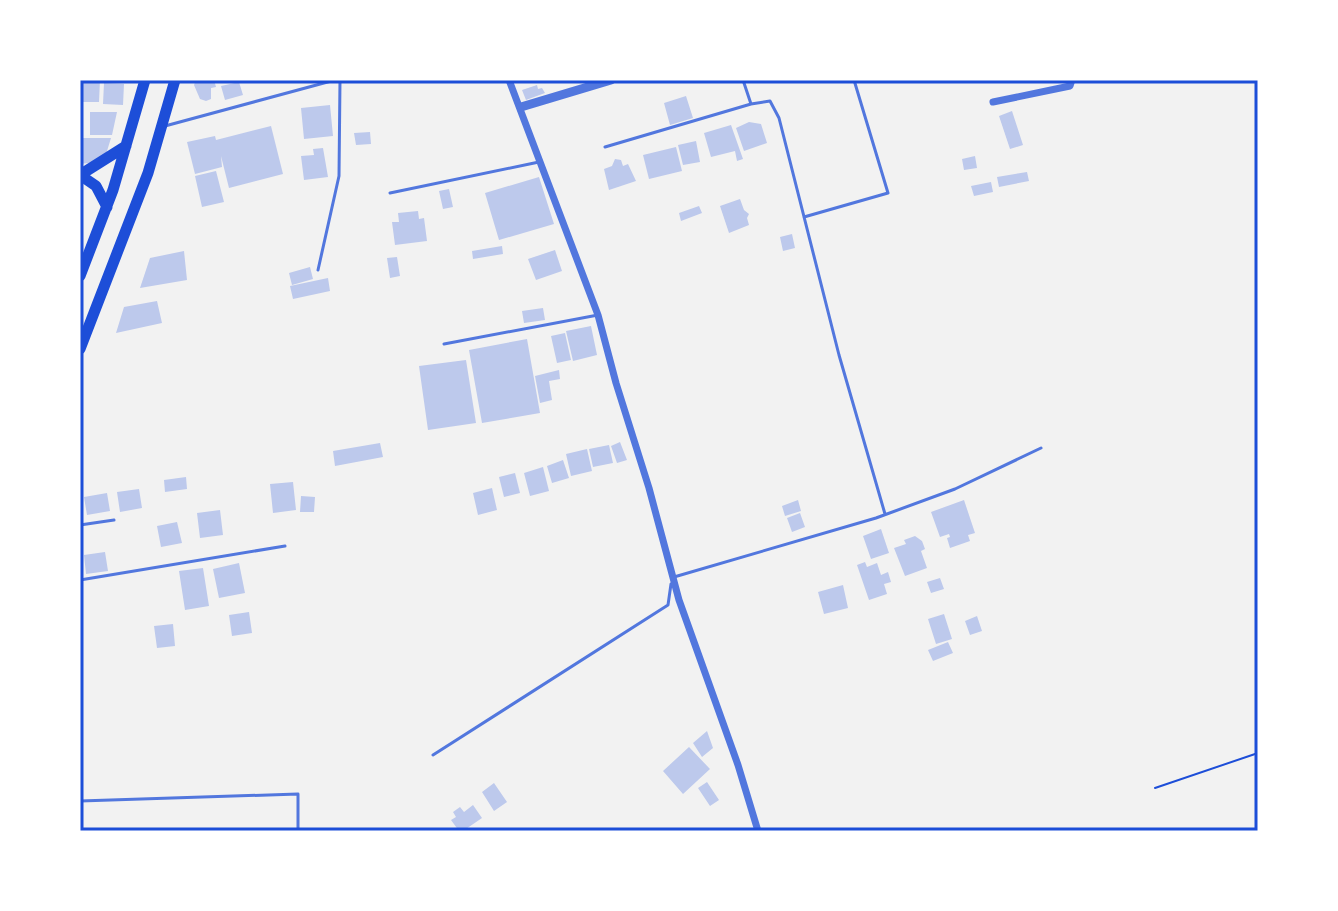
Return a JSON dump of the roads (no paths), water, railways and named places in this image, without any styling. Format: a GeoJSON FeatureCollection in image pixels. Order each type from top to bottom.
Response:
{"type":"FeatureCollection","features":[{"type":"Feature","properties":{"kind":"highway"},"geometry":{"type":"LineString","coordinates":[[80,276],[107,207],[145,80]]}},
{"type":"Feature","properties":{"kind":"highway"},"geometry":{"type":"LineString","coordinates":[[80,349],[148,173],[175,80]]}},
{"type":"Feature","properties":{"kind":"highway"},"geometry":{"type":"LineString","coordinates":[[107,207],[96,186],[80,175],[126,146]]}},
{"type":"Feature","properties":{"kind":"street"},"geometry":{"type":"LineString","coordinates":[[509,80],[598,315],[672,578],[758,831]]}},
{"type":"Feature","properties":{"kind":"street"},"geometry":{"type":"LineString","coordinates":[[521,107],[611,80]]}},
{"type":"Feature","properties":{"kind":"street"},"geometry":{"type":"LineString","coordinates":[[993,102],[1070,86],[1072,80]]}},
{"type":"Feature","properties":{"kind":"lane"},"geometry":{"type":"LineString","coordinates":[[160,128],[338,80],[339,176],[318,270]]}},
{"type":"Feature","properties":{"kind":"lane"},"geometry":{"type":"LineString","coordinates":[[743,80],[751,104]]}},
{"type":"Feature","properties":{"kind":"lane"},"geometry":{"type":"LineString","coordinates":[[804,217],[888,193],[854,80]]}},
{"type":"Feature","properties":{"kind":"lane"},"geometry":{"type":"LineString","coordinates":[[605,147],[770,101],[779,118],[839,355],[885,514]]}},
{"type":"Feature","properties":{"kind":"lane"},"geometry":{"type":"LineString","coordinates":[[390,193],[539,162]]}},
{"type":"Feature","properties":{"kind":"lane"},"geometry":{"type":"LineString","coordinates":[[444,344],[598,315]]}},
{"type":"Feature","properties":{"kind":"lane"},"geometry":{"type":"LineString","coordinates":[[433,755],[668,605],[672,578],[885,514],[955,489],[1041,448]]}},
{"type":"Feature","properties":{"kind":"lane"},"geometry":{"type":"LineString","coordinates":[[80,525],[114,520]]}},
{"type":"Feature","properties":{"kind":"lane"},"geometry":{"type":"LineString","coordinates":[[80,580],[285,546]]}},
{"type":"Feature","properties":{"kind":"lane"},"geometry":{"type":"LineString","coordinates":[[80,801],[298,794],[298,831]]}}]}
